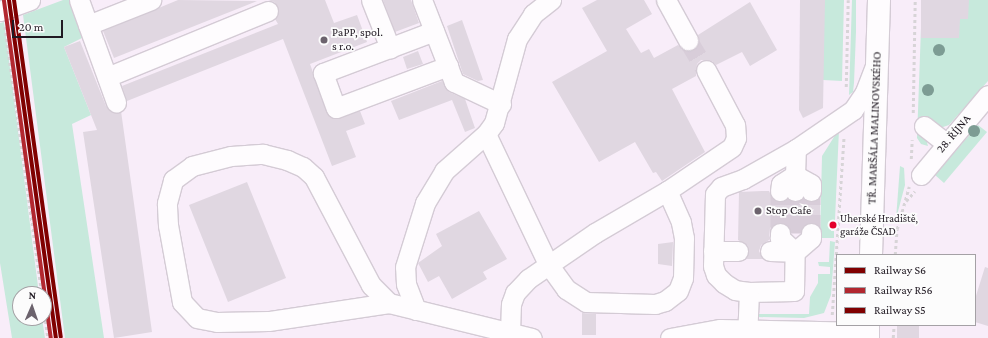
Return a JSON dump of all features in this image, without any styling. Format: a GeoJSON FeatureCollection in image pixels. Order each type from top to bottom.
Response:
{"type":"FeatureCollection","features":[{"type":"Feature","properties":{"kind":"main road","name":"TŘ. MARŠÁLA MALINOVSKÉHO"},"geometry":{"type":"LineString","coordinates":[[871,254],[879,0]]}},
{"type":"Feature","properties":{"kind":"street"},"geometry":{"type":"LineString","coordinates":[[1,11],[30,0]]}},
{"type":"Feature","properties":{"kind":"street"},"geometry":{"type":"LineString","coordinates":[[79,0],[116,102]]}},
{"type":"Feature","properties":{"kind":"street"},"geometry":{"type":"LineString","coordinates":[[88,25],[151,0]]}},
{"type":"Feature","properties":{"kind":"street"},"geometry":{"type":"LineString","coordinates":[[371,0],[390,48]]}},
{"type":"Feature","properties":{"kind":"street"},"geometry":{"type":"LineString","coordinates":[[422,0],[454,82],[501,104]]}},
{"type":"Feature","properties":{"kind":"street"},"geometry":{"type":"LineString","coordinates":[[416,310],[407,288],[405,268],[425,203],[444,171],[486,134],[501,104],[517,39],[533,14],[551,0]]}},
{"type":"Feature","properties":{"kind":"street"},"geometry":{"type":"LineString","coordinates":[[666,0],[688,40]]}},
{"type":"Feature","properties":{"kind":"street"},"geometry":{"type":"LineString","coordinates":[[107,77],[268,11]]}},
{"type":"Feature","properties":{"kind":"street"},"geometry":{"type":"LineString","coordinates":[[434,31],[323,73],[336,108],[448,66]]}},
{"type":"Feature","properties":{"kind":"street"},"geometry":{"type":"LineString","coordinates":[[796,233],[794,292],[748,292],[735,290],[716,276],[713,251],[715,194],[717,190],[743,179],[796,149],[845,116],[859,102],[877,61]]}},
{"type":"Feature","properties":{"kind":"street"},"geometry":{"type":"LineString","coordinates":[[510,332],[510,304],[515,293],[548,264],[595,233],[667,191],[729,150],[736,138],[732,117],[706,70]]}},
{"type":"Feature","properties":{"kind":"street","name":"28. ŘÍJNA"},"geometry":{"type":"LineString","coordinates":[[915,179],[988,94]]}},
{"type":"Feature","properties":{"kind":"street"},"geometry":{"type":"LineString","coordinates":[[918,122],[946,143]]}},
{"type":"Feature","properties":{"kind":"street"},"geometry":{"type":"LineString","coordinates":[[486,134],[548,264],[566,290],[586,302],[655,304],[672,297],[678,291],[683,278],[684,238],[679,216],[667,191]]}},
{"type":"Feature","properties":{"kind":"street"},"geometry":{"type":"LineString","coordinates":[[796,149],[796,187]]}},
{"type":"Feature","properties":{"kind":"street"},"geometry":{"type":"LineString","coordinates":[[389,303],[371,286],[314,177],[303,167],[287,160],[263,154],[231,156],[192,166],[174,180],[167,203],[168,225],[182,302],[197,318],[217,322],[268,321],[389,303],[532,338]]}},
{"type":"Feature","properties":{"kind":"street"},"geometry":{"type":"LineString","coordinates":[[713,251],[738,251]]}},
{"type":"Feature","properties":{"kind":"street"},"geometry":{"type":"LineString","coordinates":[[770,251],[795,252]]}},
{"type":"Feature","properties":{"kind":"street"},"geometry":{"type":"LineString","coordinates":[[747,333],[748,292]]}},
{"type":"Feature","properties":{"kind":"street"},"geometry":{"type":"LineString","coordinates":[[670,338],[701,330],[747,333],[831,330],[868,332]]}},
{"type":"Feature","properties":{"kind":"path"},"geometry":{"type":"LineString","coordinates":[[831,330],[845,116],[848,0]]}},
{"type":"Feature","properties":{"kind":"path"},"geometry":{"type":"LineString","coordinates":[[915,0],[918,122]]}},
{"type":"Feature","properties":{"kind":"path"},"geometry":{"type":"LineString","coordinates":[[1,11],[41,286]]}},
{"type":"Feature","properties":{"kind":"path"},"geometry":{"type":"LineString","coordinates":[[896,254],[897,228],[915,179]]}},
{"type":"Feature","properties":{"kind":"path"},"geometry":{"type":"LineString","coordinates":[[46,326],[48,338]]}},
{"type":"Feature","properties":{"kind":"path"},"geometry":{"type":"LineString","coordinates":[[893,338],[894,326]]}},
{"type":"Feature","properties":{"kind":"green space"},"geometry":{"type":"Polygon","coordinates":[[[63,0],[70,0],[82,38],[64,47],[91,115],[72,124],[104,338],[65,338],[23,15],[63,0]]]}},
{"type":"Feature","properties":{"kind":"green space"},"geometry":{"type":"Polygon","coordinates":[[[823,0],[844,0],[842,81],[823,80],[823,0]]]}},
{"type":"Feature","properties":{"kind":"green space"},"geometry":{"type":"Polygon","coordinates":[[[852,0],[856,0],[856,32],[853,92],[849,95],[852,0]]]}},
{"type":"Feature","properties":{"kind":"green space"},"geometry":{"type":"Polygon","coordinates":[[[922,0],[988,0],[988,81],[949,125],[940,128],[926,139],[928,146],[921,144],[917,138],[922,0]]]}},
{"type":"Feature","properties":{"kind":"green space"},"geometry":{"type":"Polygon","coordinates":[[[4,22],[38,286],[12,286],[12,326],[43,326],[45,338],[12,338],[0,263],[0,23],[4,22]]]}},
{"type":"Feature","properties":{"kind":"green space"},"geometry":{"type":"Polygon","coordinates":[[[978,125],[987,132],[944,183],[935,175],[978,125]]]}},
{"type":"Feature","properties":{"kind":"green space"},"geometry":{"type":"Polygon","coordinates":[[[839,129],[835,220],[831,220],[831,231],[834,231],[834,238],[820,238],[822,156],[839,129]]]}},
{"type":"Feature","properties":{"kind":"green space"},"geometry":{"type":"Polygon","coordinates":[[[900,166],[904,168],[905,185],[896,219],[900,166]]]}},
{"type":"Feature","properties":{"kind":"green space"},"geometry":{"type":"Polygon","coordinates":[[[830,241],[835,242],[831,295],[824,313],[804,318],[757,317],[755,314],[809,314],[810,297],[818,283],[818,274],[830,274],[830,267],[819,266],[818,262],[829,262],[830,241]]]}},
{"type":"Feature","properties":{"kind":"building"},"geometry":{"type":"Polygon","coordinates":[[[178,0],[257,1],[114,58],[103,31],[178,0]]]}},
{"type":"Feature","properties":{"kind":"building"},"geometry":{"type":"Polygon","coordinates":[[[268,0],[325,0],[334,23],[357,15],[367,42],[310,64],[329,116],[339,118],[360,111],[365,124],[346,131],[356,157],[332,166],[283,39],[127,101],[122,86],[278,24],[275,19],[278,7],[274,2],[268,0]]]}},
{"type":"Feature","properties":{"kind":"building"},"geometry":{"type":"Polygon","coordinates":[[[383,0],[411,0],[419,23],[395,32],[383,0]]]}},
{"type":"Feature","properties":{"kind":"building"},"geometry":{"type":"Polygon","coordinates":[[[597,0],[644,0],[652,14],[626,29],[641,53],[649,49],[654,58],[678,45],[687,51],[694,49],[699,41],[698,35],[750,2],[777,50],[750,66],[742,52],[716,65],[712,61],[701,60],[697,64],[696,76],[672,89],[705,152],[662,181],[656,172],[653,173],[635,142],[599,162],[552,82],[607,51],[582,8],[597,0]]]}},
{"type":"Feature","properties":{"kind":"building"},"geometry":{"type":"Polygon","coordinates":[[[800,0],[825,0],[823,108],[803,118],[799,110],[800,0]]]}},
{"type":"Feature","properties":{"kind":"building"},"geometry":{"type":"Polygon","coordinates":[[[921,0],[969,0],[968,19],[960,19],[959,38],[921,38],[921,0]]]}},
{"type":"Feature","properties":{"kind":"building"},"geometry":{"type":"Polygon","coordinates":[[[462,20],[483,80],[478,81],[463,74],[447,26],[462,20]]]}},
{"type":"Feature","properties":{"kind":"building"},"geometry":{"type":"Polygon","coordinates":[[[80,41],[106,106],[114,113],[121,111],[152,332],[114,338],[83,132],[97,130],[64,47],[80,41]]]}},
{"type":"Feature","properties":{"kind":"building"},"geometry":{"type":"Polygon","coordinates":[[[418,51],[423,64],[407,69],[403,57],[418,51]]]}},
{"type":"Feature","properties":{"kind":"building"},"geometry":{"type":"Polygon","coordinates":[[[442,81],[449,92],[465,99],[475,128],[465,132],[452,100],[399,120],[391,101],[442,81]]]}},
{"type":"Feature","properties":{"kind":"building"},"geometry":{"type":"Polygon","coordinates":[[[247,182],[286,278],[228,302],[189,205],[247,182]]]}},
{"type":"Feature","properties":{"kind":"building"},"geometry":{"type":"Polygon","coordinates":[[[769,191],[773,199],[779,202],[788,199],[795,202],[803,198],[811,202],[820,197],[820,227],[811,222],[802,227],[800,233],[791,233],[786,224],[775,223],[770,228],[769,240],[761,245],[759,251],[763,259],[746,259],[749,251],[748,246],[738,240],[739,192],[769,191]]]}},
{"type":"Feature","properties":{"kind":"building"},"geometry":{"type":"Polygon","coordinates":[[[479,211],[507,259],[483,272],[487,279],[452,299],[439,276],[428,282],[418,263],[442,246],[436,234],[479,211]]]}},
{"type":"Feature","properties":{"kind":"building"},"geometry":{"type":"Polygon","coordinates":[[[673,242],[672,266],[658,264],[658,244],[673,242]]]}},
{"type":"Feature","properties":{"kind":"building"},"geometry":{"type":"Polygon","coordinates":[[[985,267],[988,268],[988,326],[976,322],[976,296],[985,267]]]}},
{"type":"Feature","properties":{"kind":"building"},"geometry":{"type":"Polygon","coordinates":[[[582,313],[596,314],[596,335],[582,335],[582,313]]]}},
{"type":"Feature","properties":{"kind":"building"},"geometry":{"type":"Polygon","coordinates":[[[897,326],[919,326],[919,338],[897,338],[897,326]]]}},
{"type":"Feature","properties":{"kind":"tunnel"},"geometry":{"type":"LineString","coordinates":[[688,40],[706,70]]}},
{"type":"Feature","properties":{"kind":"tunnel"},"geometry":{"type":"LineString","coordinates":[[780,191],[780,233]]}},
{"type":"Feature","properties":{"kind":"tunnel"},"geometry":{"type":"LineString","coordinates":[[795,191],[795,233]]}},
{"type":"Feature","properties":{"kind":"tunnel"},"geometry":{"type":"LineString","coordinates":[[811,191],[811,233]]}},
{"type":"Feature","properties":{"kind":"rail line","name":"S6"},"geometry":{"type":"LineString","coordinates":[[9,0],[56,338]]}},
{"type":"Feature","properties":{"kind":"rail line","name":"S5"},"geometry":{"type":"LineString","coordinates":[[14,0],[61,337]]}},
{"type":"Feature","properties":{"kind":"rail line","name":"R56"},"geometry":{"type":"LineString","coordinates":[[4,1],[51,338]]}},
{"type":"Feature","properties":{"kind":"place","name":"PaPP, spol. s r.o."},"geometry":{"type":"Point","coordinates":[324,40]}},
{"type":"Feature","properties":{"kind":"place","name":"Stop Cafe"},"geometry":{"type":"Point","coordinates":[758,211]}},
{"type":"Feature","properties":{"kind":"place","name":"Uherské Hradiště, garáže ČSAD"},"geometry":{"type":"Point","coordinates":[833,225]}}]}
